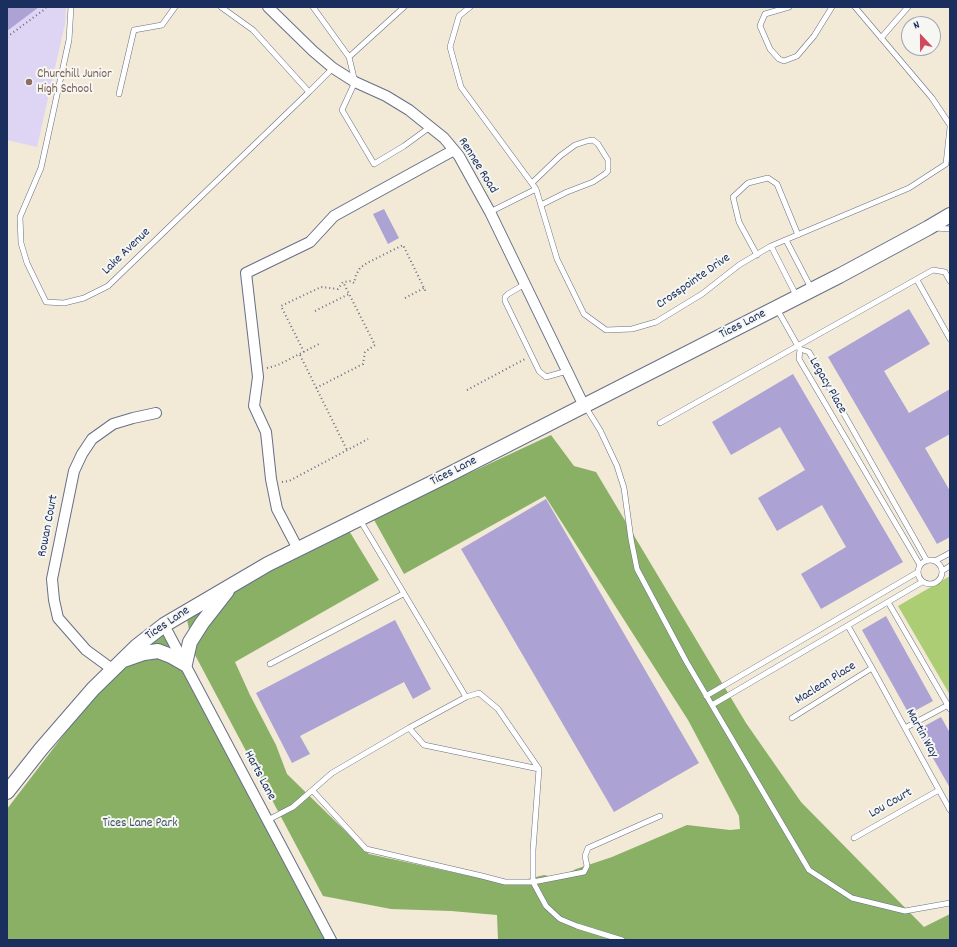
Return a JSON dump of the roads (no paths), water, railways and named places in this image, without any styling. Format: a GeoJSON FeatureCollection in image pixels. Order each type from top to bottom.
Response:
{"type":"FeatureCollection","features":[{"type":"Feature","properties":{"kind":"street","name":"Rennee Road"},"geometry":{"type":"LineString","coordinates":[[268,7],[313,51],[333,68],[355,82],[386,96],[409,110],[444,138],[459,156],[490,212],[584,406]]}},
{"type":"Feature","properties":{"kind":"street"},"geometry":{"type":"LineString","coordinates":[[298,549],[277,509],[271,479],[266,432],[254,406],[258,371],[246,273],[310,242],[334,216],[454,150]]}},
{"type":"Feature","properties":{"kind":"street","name":"Tices Lane"},"geometry":{"type":"LineString","coordinates":[[7,792],[46,743],[93,689],[116,665],[164,624],[298,549],[776,308],[950,215]]}},
{"type":"Feature","properties":{"kind":"street","name":"Rowan Court"},"geometry":{"type":"LineString","coordinates":[[116,665],[86,650],[58,618],[52,580],[74,471],[82,454],[92,439],[113,424],[156,413]]}},
{"type":"Feature","properties":{"kind":"street"},"geometry":{"type":"LineString","coordinates":[[116,665],[144,653],[158,651],[185,664],[190,642],[202,623],[230,586]]}},
{"type":"Feature","properties":{"kind":"street","name":"Harts Lane"},"geometry":{"type":"LineString","coordinates":[[164,624],[332,940]]}},
{"type":"Feature","properties":{"kind":"lane","name":"Lake Avenue"},"geometry":{"type":"LineString","coordinates":[[71,7],[69,40],[41,168],[20,217],[21,243],[27,263],[46,302],[64,303],[84,298],[108,286],[333,68]]}},
{"type":"Feature","properties":{"kind":"lane"},"geometry":{"type":"LineString","coordinates":[[119,94],[134,30],[162,26],[175,7]]}},
{"type":"Feature","properties":{"kind":"lane"},"geometry":{"type":"LineString","coordinates":[[221,7],[253,30],[308,92]]}},
{"type":"Feature","properties":{"kind":"lane"},"geometry":{"type":"LineString","coordinates":[[313,7],[349,57],[355,82],[342,110],[374,164],[404,146],[430,126]]}},
{"type":"Feature","properties":{"kind":"lane"},"geometry":{"type":"LineString","coordinates":[[349,57],[404,7]]}},
{"type":"Feature","properties":{"kind":"lane","name":"Crosspointe Drive"},"geometry":{"type":"LineString","coordinates":[[470,7],[459,16],[450,47],[461,87],[536,188],[557,259],[584,314],[606,330],[632,329],[656,322],[702,294],[739,264],[771,246],[909,188],[946,164],[950,126],[932,98],[855,7]]}},
{"type":"Feature","properties":{"kind":"lane"},"geometry":{"type":"LineString","coordinates":[[789,7],[765,14],[762,18],[760,26],[770,49],[784,61],[797,56],[814,36],[832,7]]}},
{"type":"Feature","properties":{"kind":"lane"},"geometry":{"type":"LineString","coordinates":[[881,38],[908,7]]}},
{"type":"Feature","properties":{"kind":"lane"},"geometry":{"type":"LineString","coordinates":[[532,183],[560,156],[575,145],[587,141],[593,140],[598,144],[608,160],[608,171],[605,174],[592,182],[567,192],[541,206]]}},
{"type":"Feature","properties":{"kind":"lane"},"geometry":{"type":"LineString","coordinates":[[757,255],[739,222],[733,197],[748,184],[768,178],[777,184],[798,235]]}},
{"type":"Feature","properties":{"kind":"lane"},"geometry":{"type":"LineString","coordinates":[[490,212],[536,188]]}},
{"type":"Feature","properties":{"kind":"lane"},"geometry":{"type":"LineString","coordinates":[[928,228],[950,229]]}},
{"type":"Feature","properties":{"kind":"lane"},"geometry":{"type":"LineString","coordinates":[[786,240],[812,289]]}},
{"type":"Feature","properties":{"kind":"lane"},"geometry":{"type":"LineString","coordinates":[[771,246],[797,297]]}},
{"type":"Feature","properties":{"kind":"lane"},"geometry":{"type":"LineString","coordinates":[[660,423],[799,347],[933,270],[945,272],[950,281]]}},
{"type":"Feature","properties":{"kind":"lane"},"geometry":{"type":"LineString","coordinates":[[917,280],[950,339]]}},
{"type":"Feature","properties":{"kind":"lane"},"geometry":{"type":"LineString","coordinates":[[525,284],[508,294],[505,299],[539,371],[544,376],[567,371]]}},
{"type":"Feature","properties":{"kind":"lane"},"geometry":{"type":"LineString","coordinates":[[776,308],[799,347]]}},
{"type":"Feature","properties":{"kind":"lane","name":"Legacy Place"},"geometry":{"type":"LineString","coordinates":[[920,565],[799,359],[799,347],[809,352],[927,561]]}},
{"type":"Feature","properties":{"kind":"lane"},"geometry":{"type":"LineString","coordinates":[[584,406],[600,430],[622,480],[637,569],[686,661],[809,870],[852,898],[905,911],[950,903]]}},
{"type":"Feature","properties":{"kind":"lane"},"geometry":{"type":"LineString","coordinates":[[359,519],[466,697]]}},
{"type":"Feature","properties":{"kind":"lane"},"geometry":{"type":"LineString","coordinates":[[922,582],[918,572],[920,565],[927,561],[934,561],[950,552]]}},
{"type":"Feature","properties":{"kind":"lane"},"geometry":{"type":"LineString","coordinates":[[934,561],[942,571]]}},
{"type":"Feature","properties":{"kind":"lane"},"geometry":{"type":"LineString","coordinates":[[712,705],[922,582],[930,584],[937,582],[940,579],[942,571],[950,566]]}},
{"type":"Feature","properties":{"kind":"lane"},"geometry":{"type":"LineString","coordinates":[[706,696],[918,572]]}},
{"type":"Feature","properties":{"kind":"lane"},"geometry":{"type":"LineString","coordinates":[[270,664],[403,594]]}},
{"type":"Feature","properties":{"kind":"lane"},"geometry":{"type":"LineString","coordinates":[[888,602],[949,706],[905,728]]}},
{"type":"Feature","properties":{"kind":"lane"},"geometry":{"type":"LineString","coordinates":[[828,624],[834,634]]}},
{"type":"Feature","properties":{"kind":"lane","name":"Martin Way"},"geometry":{"type":"LineString","coordinates":[[848,626],[950,810]]}},
{"type":"Feature","properties":{"kind":"lane","name":"Maclean Place"},"geometry":{"type":"LineString","coordinates":[[792,718],[872,668]]}},
{"type":"Feature","properties":{"kind":"lane"},"geometry":{"type":"LineString","coordinates":[[268,820],[293,807],[332,773],[409,728],[466,697],[479,693],[498,709],[539,770],[533,850],[533,882],[546,906],[560,919],[622,940]]}},
{"type":"Feature","properties":{"kind":"lane"},"geometry":{"type":"LineString","coordinates":[[409,728],[424,745],[539,770]]}},
{"type":"Feature","properties":{"kind":"lane"},"geometry":{"type":"LineString","coordinates":[[313,790],[366,849],[505,882],[533,882],[584,872],[587,866],[585,856],[588,848],[660,816]]}},
{"type":"Feature","properties":{"kind":"lane","name":"Lou Court"},"geometry":{"type":"LineString","coordinates":[[854,838],[939,790]]}},
{"type":"Feature","properties":{"kind":"place","name":"Churchill Junior High School"},"geometry":{"type":"Point","coordinates":[29,82]}},
{"type":"Feature","properties":{"kind":"park label","name":"Tices Lane Park"},"geometry":{"type":"Point","coordinates":[140,824]}}]}
